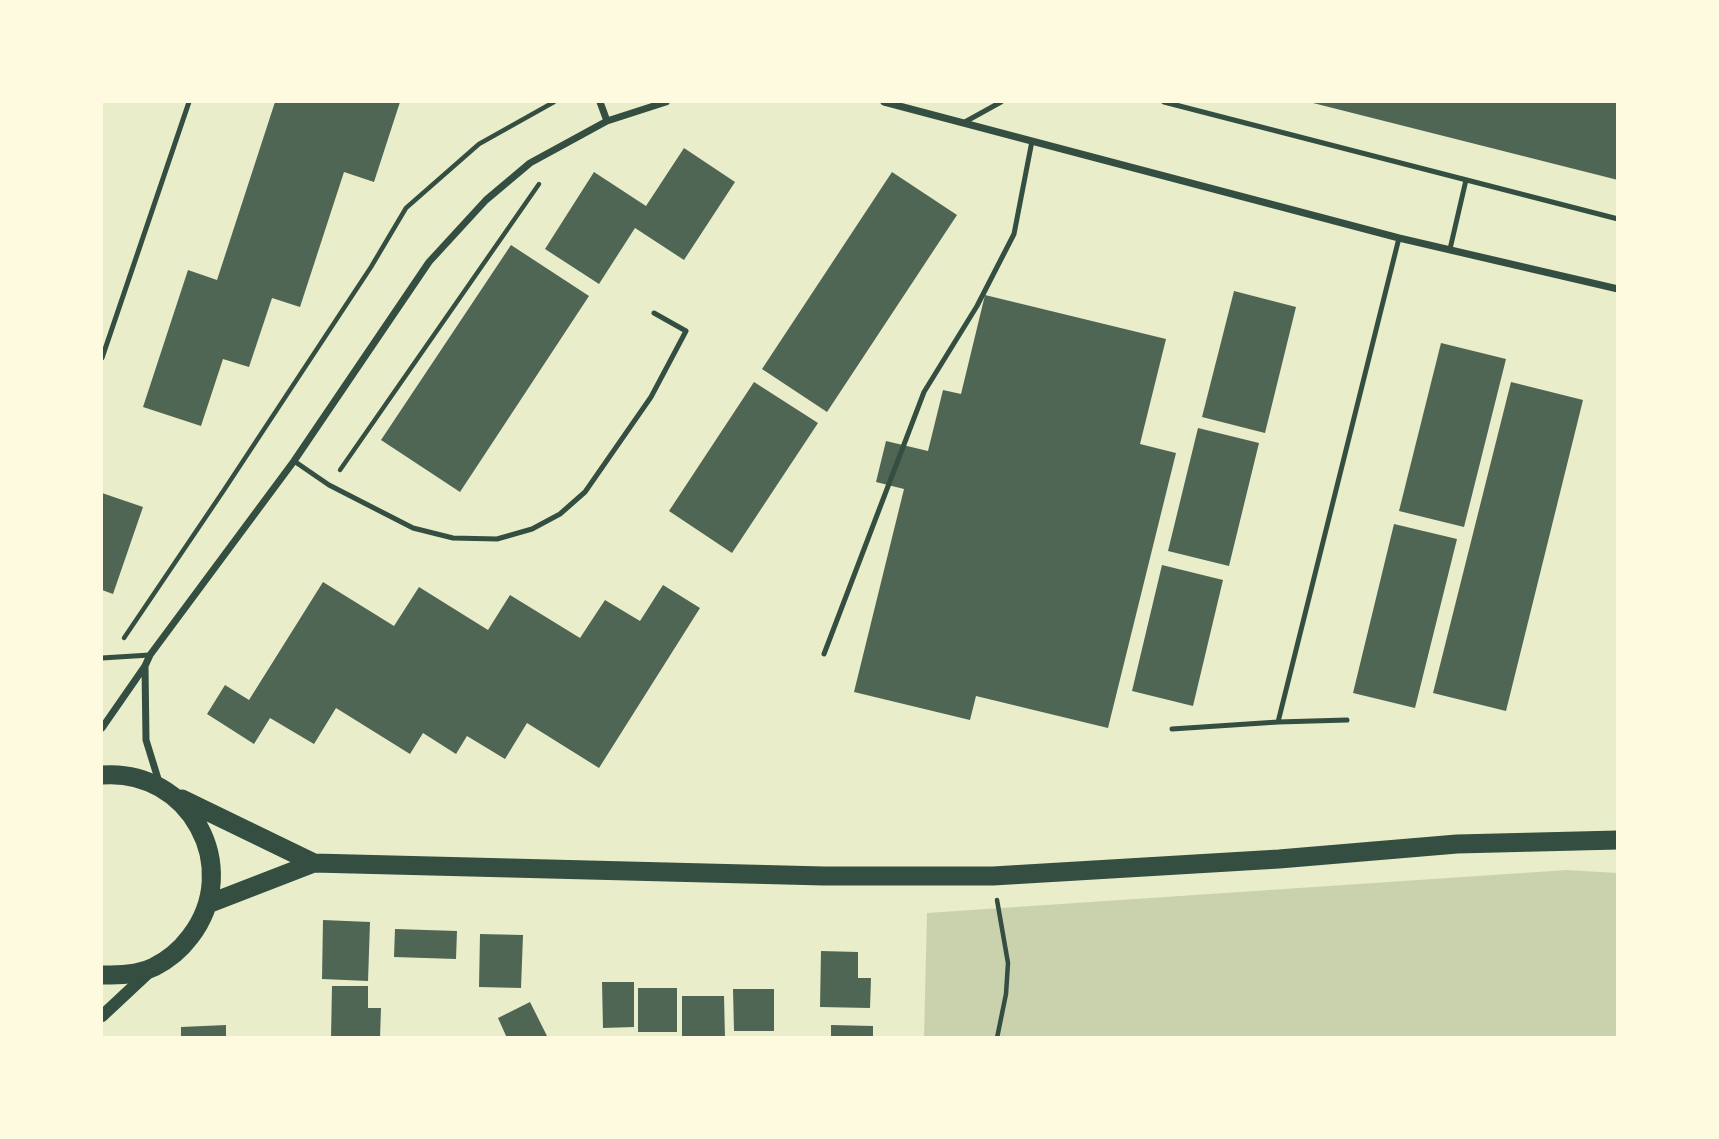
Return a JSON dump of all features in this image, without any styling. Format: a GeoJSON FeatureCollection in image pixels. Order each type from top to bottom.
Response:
{"type":"FeatureCollection","features":[{"type":"Feature","properties":{"kind":"highway"},"geometry":{"type":"LineString","coordinates":[[102,775],[133,776],[314,863]]}},
{"type":"Feature","properties":{"kind":"highway"},"geometry":{"type":"LineString","coordinates":[[102,975],[127,975],[153,968],[169,958],[198,927],[208,904],[213,873],[207,842],[192,814],[164,789]]}},
{"type":"Feature","properties":{"kind":"highway"},"geometry":{"type":"LineString","coordinates":[[208,904],[314,863],[824,876],[993,876],[1279,859],[1457,844],[1618,841]]}},
{"type":"Feature","properties":{"kind":"street"},"geometry":{"type":"LineString","coordinates":[[600,102],[607,121]]}},
{"type":"Feature","properties":{"kind":"street"},"geometry":{"type":"LineString","coordinates":[[102,727],[150,655],[294,461],[429,261],[486,200],[530,163],[607,121],[666,102]]}},
{"type":"Feature","properties":{"kind":"street"},"geometry":{"type":"LineString","coordinates":[[884,102],[1399,237],[1618,289]]}},
{"type":"Feature","properties":{"kind":"street"},"geometry":{"type":"LineString","coordinates":[[145,666],[146,740],[164,789]]}},
{"type":"Feature","properties":{"kind":"street"},"geometry":{"type":"LineString","coordinates":[[102,1016],[153,968]]}},
{"type":"Feature","properties":{"kind":"lane"},"geometry":{"type":"LineString","coordinates":[[102,358],[189,102]]}},
{"type":"Feature","properties":{"kind":"lane"},"geometry":{"type":"LineString","coordinates":[[963,123],[1001,102]]}},
{"type":"Feature","properties":{"kind":"lane"},"geometry":{"type":"LineString","coordinates":[[1164,102],[1618,219]]}},
{"type":"Feature","properties":{"kind":"lane"},"geometry":{"type":"LineString","coordinates":[[824,654],[924,392],[977,306],[1014,234],[1032,141]]}},
{"type":"Feature","properties":{"kind":"lane"},"geometry":{"type":"LineString","coordinates":[[1450,249],[1466,180]]}},
{"type":"Feature","properties":{"kind":"lane"},"geometry":{"type":"LineString","coordinates":[[1278,723],[1399,237]]}},
{"type":"Feature","properties":{"kind":"lane"},"geometry":{"type":"LineString","coordinates":[[294,461],[329,485],[413,528],[453,538],[496,539],[532,528],[560,514],[585,492],[651,397],[686,331],[654,313]]}},
{"type":"Feature","properties":{"kind":"lane"},"geometry":{"type":"LineString","coordinates":[[102,658],[150,655]]}},
{"type":"Feature","properties":{"kind":"lane"},"geometry":{"type":"LineString","coordinates":[[1172,729],[1346,720]]}},
{"type":"Feature","properties":{"kind":"path"},"geometry":{"type":"LineString","coordinates":[[110,658],[356,290],[406,208],[479,144],[554,102]]}},
{"type":"Feature","properties":{"kind":"path"},"geometry":{"type":"LineString","coordinates":[[329,485],[568,141]]}},
{"type":"Feature","properties":{"kind":"path"},"geometry":{"type":"LineString","coordinates":[[993,876],[1008,963],[1006,994],[997,1038]]}},
{"type":"Feature","properties":{"kind":"green space"},"geometry":{"type":"Polygon","coordinates":[[[1567,870],[1617,873],[1617,1037],[924,1038],[927,913],[1567,870]]]}},
{"type":"Feature","properties":{"kind":"building"},"geometry":{"type":"Polygon","coordinates":[[[275,102],[400,102],[374,182],[344,172],[300,307],[272,298],[249,367],[223,359],[201,426],[143,407],[188,270],[217,280],[275,102]]]}},
{"type":"Feature","properties":{"kind":"building"},"geometry":{"type":"Polygon","coordinates":[[[1309,102],[1618,102],[1618,180],[1309,102]]]}},
{"type":"Feature","properties":{"kind":"building"},"geometry":{"type":"Polygon","coordinates":[[[684,148],[735,182],[684,260],[635,228],[599,284],[545,249],[594,172],[646,206],[684,148]]]}},
{"type":"Feature","properties":{"kind":"building"},"geometry":{"type":"Polygon","coordinates":[[[892,172],[957,215],[827,412],[762,369],[892,172]]]}},
{"type":"Feature","properties":{"kind":"building"},"geometry":{"type":"Polygon","coordinates":[[[511,245],[589,296],[460,492],[381,440],[511,245]]]}},
{"type":"Feature","properties":{"kind":"building"},"geometry":{"type":"Polygon","coordinates":[[[1234,291],[1296,307],[1265,433],[1202,417],[1234,291]]]}},
{"type":"Feature","properties":{"kind":"building"},"geometry":{"type":"Polygon","coordinates":[[[985,295],[1166,339],[1140,444],[1176,453],[1108,728],[976,696],[970,720],[854,692],[904,489],[876,482],[886,441],[928,451],[943,390],[961,394],[985,295]]]}},
{"type":"Feature","properties":{"kind":"building"},"geometry":{"type":"Polygon","coordinates":[[[1441,343],[1506,359],[1464,527],[1399,511],[1441,343]]]}},
{"type":"Feature","properties":{"kind":"building"},"geometry":{"type":"Polygon","coordinates":[[[754,382],[818,423],[732,553],[669,511],[754,382]]]}},
{"type":"Feature","properties":{"kind":"building"},"geometry":{"type":"Polygon","coordinates":[[[1511,382],[1583,400],[1506,711],[1433,693],[1511,382]]]}},
{"type":"Feature","properties":{"kind":"building"},"geometry":{"type":"Polygon","coordinates":[[[1198,428],[1259,443],[1229,566],[1168,551],[1198,428]]]}},
{"type":"Feature","properties":{"kind":"building"},"geometry":{"type":"Polygon","coordinates":[[[102,493],[143,507],[113,594],[102,590],[102,493]]]}},
{"type":"Feature","properties":{"kind":"building"},"geometry":{"type":"Polygon","coordinates":[[[1394,524],[1457,539],[1415,708],[1353,693],[1394,524]]]}},
{"type":"Feature","properties":{"kind":"building"},"geometry":{"type":"Polygon","coordinates":[[[1162,565],[1223,580],[1193,706],[1132,691],[1162,565]]]}},
{"type":"Feature","properties":{"kind":"building"},"geometry":{"type":"Polygon","coordinates":[[[323,582],[394,626],[419,587],[488,630],[510,595],[580,638],[605,600],[640,621],[663,585],[700,608],[599,768],[527,723],[505,759],[467,736],[456,754],[423,733],[410,754],[336,708],[314,744],[270,718],[254,744],[207,714],[225,685],[249,700],[323,582]]]}},
{"type":"Feature","properties":{"kind":"building"},"geometry":{"type":"Polygon","coordinates":[[[323,920],[370,922],[368,981],[322,979],[323,920]]]}},
{"type":"Feature","properties":{"kind":"building"},"geometry":{"type":"Polygon","coordinates":[[[395,929],[457,931],[456,959],[394,957],[395,929]]]}},
{"type":"Feature","properties":{"kind":"building"},"geometry":{"type":"Polygon","coordinates":[[[480,934],[523,935],[521,988],[479,987],[480,934]]]}},
{"type":"Feature","properties":{"kind":"building"},"geometry":{"type":"Polygon","coordinates":[[[821,951],[858,952],[858,978],[871,978],[870,1008],[820,1007],[821,951]]]}},
{"type":"Feature","properties":{"kind":"building"},"geometry":{"type":"Polygon","coordinates":[[[602,982],[634,982],[634,1027],[603,1028],[602,982]]]}},
{"type":"Feature","properties":{"kind":"building"},"geometry":{"type":"Polygon","coordinates":[[[332,986],[368,986],[368,1008],[381,1008],[380,1038],[331,1038],[332,986]]]}},
{"type":"Feature","properties":{"kind":"building"},"geometry":{"type":"Polygon","coordinates":[[[638,988],[677,988],[677,1032],[638,1032],[638,988]]]}},
{"type":"Feature","properties":{"kind":"building"},"geometry":{"type":"Polygon","coordinates":[[[733,989],[774,989],[774,1031],[734,1031],[733,989]]]}},
{"type":"Feature","properties":{"kind":"building"},"geometry":{"type":"Polygon","coordinates":[[[682,996],[724,996],[725,1038],[682,1038],[682,996]]]}},
{"type":"Feature","properties":{"kind":"building"},"geometry":{"type":"Polygon","coordinates":[[[530,1002],[548,1038],[507,1038],[498,1018],[530,1002]]]}},
{"type":"Feature","properties":{"kind":"building"},"geometry":{"type":"Polygon","coordinates":[[[226,1025],[226,1038],[181,1038],[181,1027],[226,1025]]]}},
{"type":"Feature","properties":{"kind":"building"},"geometry":{"type":"Polygon","coordinates":[[[831,1025],[873,1026],[873,1038],[831,1038],[831,1025]]]}}]}
